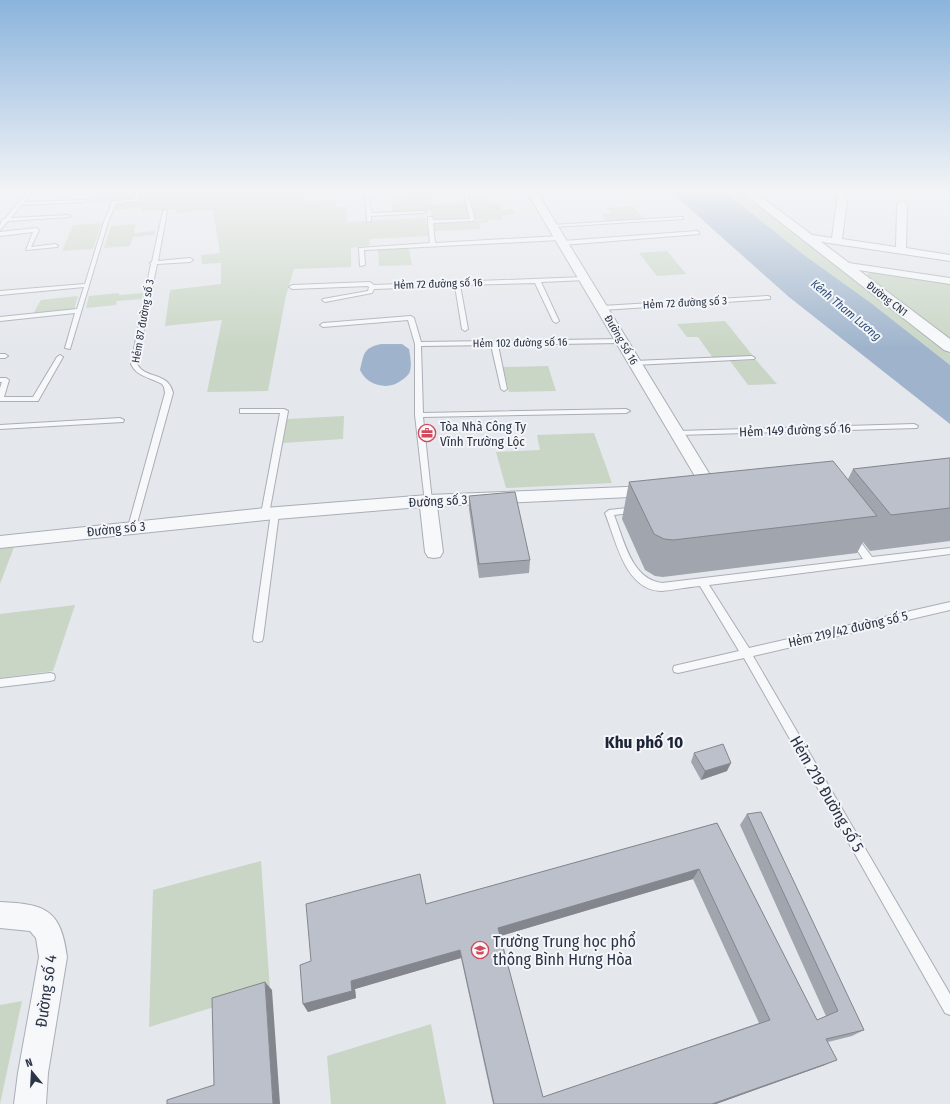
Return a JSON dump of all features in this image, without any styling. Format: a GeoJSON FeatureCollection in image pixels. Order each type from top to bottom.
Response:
{"type":"FeatureCollection","features":[{"type":"Feature","properties":{"kind":"street","name":"Đường Số 16"},"geometry":{"type":"LineString","coordinates":[[563,244],[709,488]]}},
{"type":"Feature","properties":{"kind":"street","name":"Đường CN1"},"geometry":{"type":"LineString","coordinates":[[814,244],[950,347]]}},
{"type":"Feature","properties":{"kind":"street"},"geometry":{"type":"LineString","coordinates":[[855,244],[950,258]]}},
{"type":"Feature","properties":{"kind":"street"},"geometry":{"type":"LineString","coordinates":[[901,244],[901,250]]}},
{"type":"Feature","properties":{"kind":"street"},"geometry":{"type":"LineString","coordinates":[[842,265],[950,281]]}},
{"type":"Feature","properties":{"kind":"street","name":"Đường số 3"},"geometry":{"type":"LineString","coordinates":[[0,542],[270,513],[428,501],[663,490]]}},
{"type":"Feature","properties":{"kind":"street"},"geometry":{"type":"LineString","coordinates":[[428,501],[434,552]]}},
{"type":"Feature","properties":{"kind":"street","name":"Đường số 4"},"geometry":{"type":"LineString","coordinates":[[0,915],[28,916],[40,921],[48,930],[52,942],[53,957],[33,1073],[30,1104]]}},
{"type":"Feature","properties":{"kind":"lane"},"geometry":{"type":"LineString","coordinates":[[30,244],[28,249],[56,246]]}},
{"type":"Feature","properties":{"kind":"lane"},"geometry":{"type":"LineString","coordinates":[[68,348],[100,244]]}},
{"type":"Feature","properties":{"kind":"lane","name":"Hẻm 87 đường số 3"},"geometry":{"type":"LineString","coordinates":[[132,527],[169,393],[169,388],[165,383],[138,371],[134,364],[157,244]]}},
{"type":"Feature","properties":{"kind":"lane"},"geometry":{"type":"LineString","coordinates":[[362,265],[363,248],[448,244]]}},
{"type":"Feature","properties":{"kind":"lane"},"geometry":{"type":"LineString","coordinates":[[153,263],[190,260]]}},
{"type":"Feature","properties":{"kind":"lane","name":"Hẻm 72 đường số 16"},"geometry":{"type":"LineString","coordinates":[[292,287],[370,284],[372,287],[584,279]]}},
{"type":"Feature","properties":{"kind":"lane"},"geometry":{"type":"LineString","coordinates":[[537,280],[556,321]]}},
{"type":"Feature","properties":{"kind":"lane"},"geometry":{"type":"LineString","coordinates":[[457,283],[465,329]]}},
{"type":"Feature","properties":{"kind":"lane"},"geometry":{"type":"LineString","coordinates":[[0,293],[87,285]]}},
{"type":"Feature","properties":{"kind":"lane"},"geometry":{"type":"LineString","coordinates":[[325,300],[370,292],[372,287]]}},
{"type":"Feature","properties":{"kind":"lane","name":"Hẻm 72 đường số 3"},"geometry":{"type":"LineString","coordinates":[[602,308],[768,298]]}},
{"type":"Feature","properties":{"kind":"lane"},"geometry":{"type":"LineString","coordinates":[[0,319],[80,311]]}},
{"type":"Feature","properties":{"kind":"lane"},"geometry":{"type":"LineString","coordinates":[[324,325],[411,318],[418,344],[419,415],[428,501]]}},
{"type":"Feature","properties":{"kind":"lane","name":"Hẻm 102 đường số 16"},"geometry":{"type":"LineString","coordinates":[[418,344],[621,342]]}},
{"type":"Feature","properties":{"kind":"lane"},"geometry":{"type":"LineString","coordinates":[[494,343],[504,389]]}},
{"type":"Feature","properties":{"kind":"lane"},"geometry":{"type":"LineString","coordinates":[[2,399],[35,398],[60,357]]}},
{"type":"Feature","properties":{"kind":"lane"},"geometry":{"type":"LineString","coordinates":[[634,363],[752,358]]}},
{"type":"Feature","properties":{"kind":"lane"},"geometry":{"type":"LineString","coordinates":[[0,380],[6,380],[0,407]]}},
{"type":"Feature","properties":{"kind":"lane"},"geometry":{"type":"LineString","coordinates":[[243,411],[284,411],[270,513],[258,638]]}},
{"type":"Feature","properties":{"kind":"lane"},"geometry":{"type":"LineString","coordinates":[[419,415],[626,411]]}},
{"type":"Feature","properties":{"kind":"lane"},"geometry":{"type":"LineString","coordinates":[[0,427],[120,420]]}},
{"type":"Feature","properties":{"kind":"lane","name":"Hẻm 149 đường số 16"},"geometry":{"type":"LineString","coordinates":[[676,434],[914,426]]}},
{"type":"Feature","properties":{"kind":"lane"},"geometry":{"type":"LineString","coordinates":[[648,509],[610,513],[634,571],[645,582],[662,587],[950,551]]}},
{"type":"Feature","properties":{"kind":"lane"},"geometry":{"type":"LineString","coordinates":[[846,529],[870,561]]}},
{"type":"Feature","properties":{"kind":"lane","name":"Hẻm 219 Đường số 5"},"geometry":{"type":"LineString","coordinates":[[702,582],[746,652],[950,1008]]}},
{"type":"Feature","properties":{"kind":"lane","name":"Hẻm 219/42 đường số 5"},"geometry":{"type":"LineString","coordinates":[[678,669],[746,652],[950,606]]}},
{"type":"Feature","properties":{"kind":"lane"},"geometry":{"type":"LineString","coordinates":[[0,683],[50,677]]}},
{"type":"Feature","properties":{"kind":"green space"},"geometry":{"type":"Polygon","coordinates":[[[65,244],[95,244],[93,249],[62,251],[65,244]]]}},
{"type":"Feature","properties":{"kind":"green space"},"geometry":{"type":"Polygon","coordinates":[[[105,244],[131,244],[130,246],[104,248],[105,244]]]}},
{"type":"Feature","properties":{"kind":"green space"},"geometry":{"type":"Polygon","coordinates":[[[218,244],[370,244],[370,245],[351,248],[351,267],[294,269],[286,295],[268,391],[207,392],[222,320],[165,326],[170,290],[221,284],[221,263],[202,264],[201,255],[220,253],[218,244]]]}},
{"type":"Feature","properties":{"kind":"green space"},"geometry":{"type":"Polygon","coordinates":[[[790,244],[808,244],[950,354],[950,365],[871,303],[790,244]]]}},
{"type":"Feature","properties":{"kind":"green space"},"geometry":{"type":"Polygon","coordinates":[[[409,248],[412,265],[379,266],[378,249],[409,248]]]}},
{"type":"Feature","properties":{"kind":"green space"},"geometry":{"type":"Polygon","coordinates":[[[667,251],[686,274],[657,276],[639,253],[667,251]]]}},
{"type":"Feature","properties":{"kind":"green space"},"geometry":{"type":"Polygon","coordinates":[[[877,272],[950,283],[950,340],[866,276],[869,273],[877,272]]]}},
{"type":"Feature","properties":{"kind":"green space"},"geometry":{"type":"Polygon","coordinates":[[[119,293],[119,295],[143,293],[142,299],[117,301],[116,305],[86,308],[89,296],[119,293]]]}},
{"type":"Feature","properties":{"kind":"green space"},"geometry":{"type":"Polygon","coordinates":[[[78,296],[74,310],[33,314],[41,300],[78,296]]]}},
{"type":"Feature","properties":{"kind":"green space"},"geometry":{"type":"Polygon","coordinates":[[[725,321],[753,356],[713,358],[698,337],[687,337],[677,324],[725,321]]]}},
{"type":"Feature","properties":{"kind":"green space"},"geometry":{"type":"Polygon","coordinates":[[[756,360],[777,384],[748,385],[730,361],[756,360]]]}},
{"type":"Feature","properties":{"kind":"green space"},"geometry":{"type":"Polygon","coordinates":[[[548,366],[556,391],[509,392],[503,367],[548,366]]]}},
{"type":"Feature","properties":{"kind":"green space"},"geometry":{"type":"Polygon","coordinates":[[[344,416],[343,439],[283,443],[287,419],[344,416]]]}},
{"type":"Feature","properties":{"kind":"green space"},"geometry":{"type":"Polygon","coordinates":[[[594,433],[612,483],[506,488],[496,452],[540,450],[537,435],[594,433]]]}},
{"type":"Feature","properties":{"kind":"green space"},"geometry":{"type":"Polygon","coordinates":[[[14,547],[0,584],[0,549],[14,547]]]}},
{"type":"Feature","properties":{"kind":"green space"},"geometry":{"type":"Polygon","coordinates":[[[75,605],[53,671],[0,678],[0,614],[75,605]]]}},
{"type":"Feature","properties":{"kind":"green space"},"geometry":{"type":"Polygon","coordinates":[[[261,861],[270,990],[149,1027],[153,890],[261,861]]]}},
{"type":"Feature","properties":{"kind":"green space"},"geometry":{"type":"Polygon","coordinates":[[[22,1001],[0,1104],[0,1005],[22,1001]]]}},
{"type":"Feature","properties":{"kind":"green space"},"geometry":{"type":"Polygon","coordinates":[[[431,1024],[446,1104],[331,1104],[327,1056],[431,1024]]]}},
{"type":"Feature","properties":{"kind":"water","name":"Kênh Tham Lương"},"geometry":{"type":"Polygon","coordinates":[[[729,244],[790,244],[871,303],[950,365],[950,424],[789,297],[729,244]]]}},
{"type":"Feature","properties":{"kind":"water"},"geometry":{"type":"Polygon","coordinates":[[[381,344],[402,344],[409,349],[411,369],[407,376],[391,385],[385,386],[373,383],[363,375],[360,370],[365,352],[381,344]]]}},
{"type":"Feature","properties":{"kind":"building"},"geometry":{"type":"Polygon","coordinates":[[[950,458],[950,508],[891,515],[853,469],[950,458]]]}},
{"type":"Feature","properties":{"kind":"building"},"geometry":{"type":"Polygon","coordinates":[[[833,461],[877,516],[673,540],[664,539],[654,534],[629,482],[833,461]]]}},
{"type":"Feature","properties":{"kind":"building"},"geometry":{"type":"Polygon","coordinates":[[[515,492],[530,560],[479,564],[469,496],[515,492]]]}},
{"type":"Feature","properties":{"kind":"building"},"geometry":{"type":"Polygon","coordinates":[[[723,744],[731,763],[705,771],[694,753],[723,744]]]}},
{"type":"Feature","properties":{"kind":"building"},"geometry":{"type":"Polygon","coordinates":[[[761,812],[864,1030],[826,1039],[837,1060],[712,1104],[494,1104],[460,950],[351,981],[352,991],[303,1004],[300,965],[311,961],[306,904],[420,874],[426,904],[717,823],[817,1020],[838,1011],[747,814],[761,812]],[[699,869],[498,928],[543,1097],[770,1020],[699,869]]]}},
{"type":"Feature","properties":{"kind":"building"},"geometry":{"type":"Polygon","coordinates":[[[265,982],[273,1104],[167,1104],[167,1100],[214,1085],[212,998],[265,982]]]}},
{"type":"Feature","properties":{"kind":"place","name":"Tòa Nhà Công Ty Vĩnh Trường Lộc"},"geometry":{"type":"Point","coordinates":[427,433]}},
{"type":"Feature","properties":{"kind":"place","name":"Trường Trung học phổ thông Bình Hưng Hòa"},"geometry":{"type":"Point","coordinates":[480,950]}},
{"type":"Feature","properties":{"kind":"district","name":"Khu phố 10"},"geometry":{"type":"Point","coordinates":[644,742]}}]}
